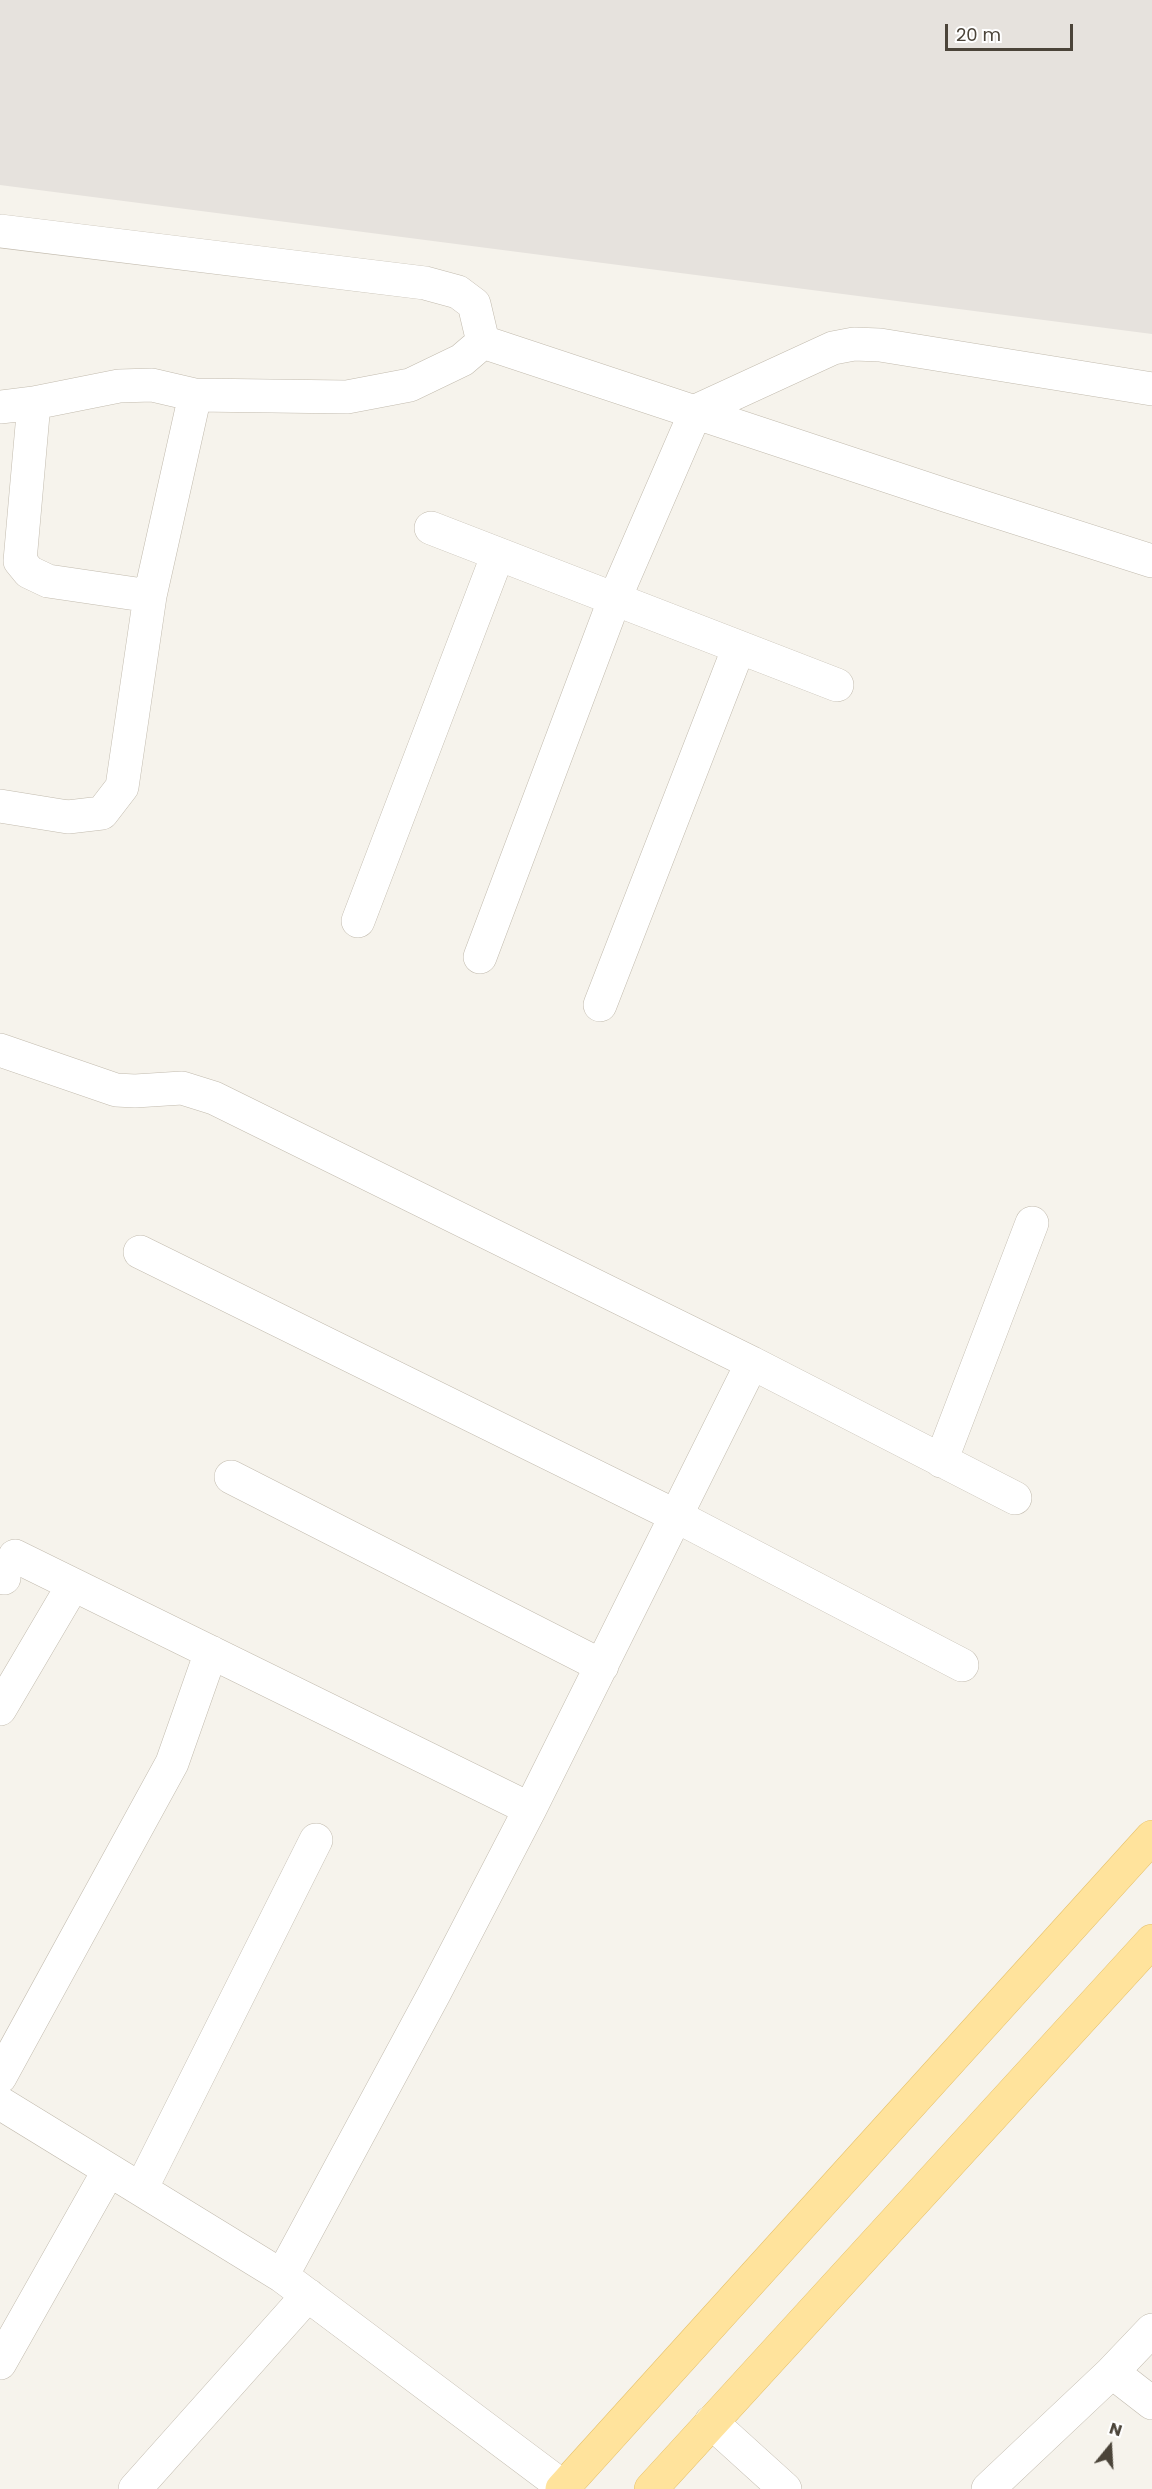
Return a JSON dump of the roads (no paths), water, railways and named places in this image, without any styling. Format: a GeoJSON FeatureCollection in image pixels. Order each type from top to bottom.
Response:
{"type":"FeatureCollection","features":[{"type":"Feature","properties":{"kind":"main road"},"geometry":{"type":"LineString","coordinates":[[564,2488],[1152,1837]]}},
{"type":"Feature","properties":{"kind":"main road"},"geometry":{"type":"LineString","coordinates":[[651,2489],[1152,1941]]}},
{"type":"Feature","properties":{"kind":"street"},"geometry":{"type":"LineString","coordinates":[[0,231],[425,283],[458,292],[474,304],[483,342]]}},
{"type":"Feature","properties":{"kind":"street"},"geometry":{"type":"LineString","coordinates":[[0,406],[34,403],[119,386],[152,385],[195,395],[347,397],[410,385],[462,360],[483,342]]}},
{"type":"Feature","properties":{"kind":"street"},"geometry":{"type":"LineString","coordinates":[[483,342],[1152,561]]}},
{"type":"Feature","properties":{"kind":"street"},"geometry":{"type":"LineString","coordinates":[[480,957],[615,598],[696,411],[833,348],[854,344],[880,345],[1152,389]]}},
{"type":"Feature","properties":{"kind":"street"},"geometry":{"type":"LineString","coordinates":[[0,806],[68,817],[102,813],[122,787],[150,596],[195,395]]}},
{"type":"Feature","properties":{"kind":"street"},"geometry":{"type":"LineString","coordinates":[[34,403],[20,561],[28,572],[48,581],[150,596]]}},
{"type":"Feature","properties":{"kind":"street"},"geometry":{"type":"LineString","coordinates":[[431,528],[837,685]]}},
{"type":"Feature","properties":{"kind":"street"},"geometry":{"type":"LineString","coordinates":[[358,921],[498,554]]}},
{"type":"Feature","properties":{"kind":"street"},"geometry":{"type":"LineString","coordinates":[[600,1005],[739,647]]}},
{"type":"Feature","properties":{"kind":"street"},"geometry":{"type":"LineString","coordinates":[[0,1050],[116,1090],[182,1088],[214,1098],[752,1363],[1015,1498]]}},
{"type":"Feature","properties":{"kind":"street"},"geometry":{"type":"LineString","coordinates":[[941,1461],[1032,1223]]}},
{"type":"Feature","properties":{"kind":"street"},"geometry":{"type":"LineString","coordinates":[[140,1252],[676,1516],[962,1665]]}},
{"type":"Feature","properties":{"kind":"street"},"geometry":{"type":"LineString","coordinates":[[282,2276],[434,1994],[530,1809],[752,1363]]}},
{"type":"Feature","properties":{"kind":"street"},"geometry":{"type":"LineString","coordinates":[[231,1477],[602,1666]]}},
{"type":"Feature","properties":{"kind":"street"},"geometry":{"type":"LineString","coordinates":[[6,1570],[73,1585],[530,1809]]}},
{"type":"Feature","properties":{"kind":"street"},"geometry":{"type":"LineString","coordinates":[[0,1709],[73,1585]]}},
{"type":"Feature","properties":{"kind":"street"},"geometry":{"type":"LineString","coordinates":[[0,2077],[172,1763],[211,1652]]}},
{"type":"Feature","properties":{"kind":"street"},"geometry":{"type":"LineString","coordinates":[[141,2189],[316,1840]]}},
{"type":"Feature","properties":{"kind":"street"},"geometry":{"type":"LineString","coordinates":[[0,2103],[282,2276],[564,2488]]}},
{"type":"Feature","properties":{"kind":"street"},"geometry":{"type":"LineString","coordinates":[[0,2363],[109,2170]]}},
{"type":"Feature","properties":{"kind":"street"},"geometry":{"type":"LineString","coordinates":[[135,2489],[308,2295]]}},
{"type":"Feature","properties":{"kind":"street"},"geometry":{"type":"LineString","coordinates":[[995,2487],[1113,2372],[1152,2330]]}},
{"type":"Feature","properties":{"kind":"street"},"geometry":{"type":"LineString","coordinates":[[1113,2372],[1152,2403]]}},
{"type":"Feature","properties":{"kind":"street"},"geometry":{"type":"LineString","coordinates":[[711,2421],[785,2489]]}}]}
